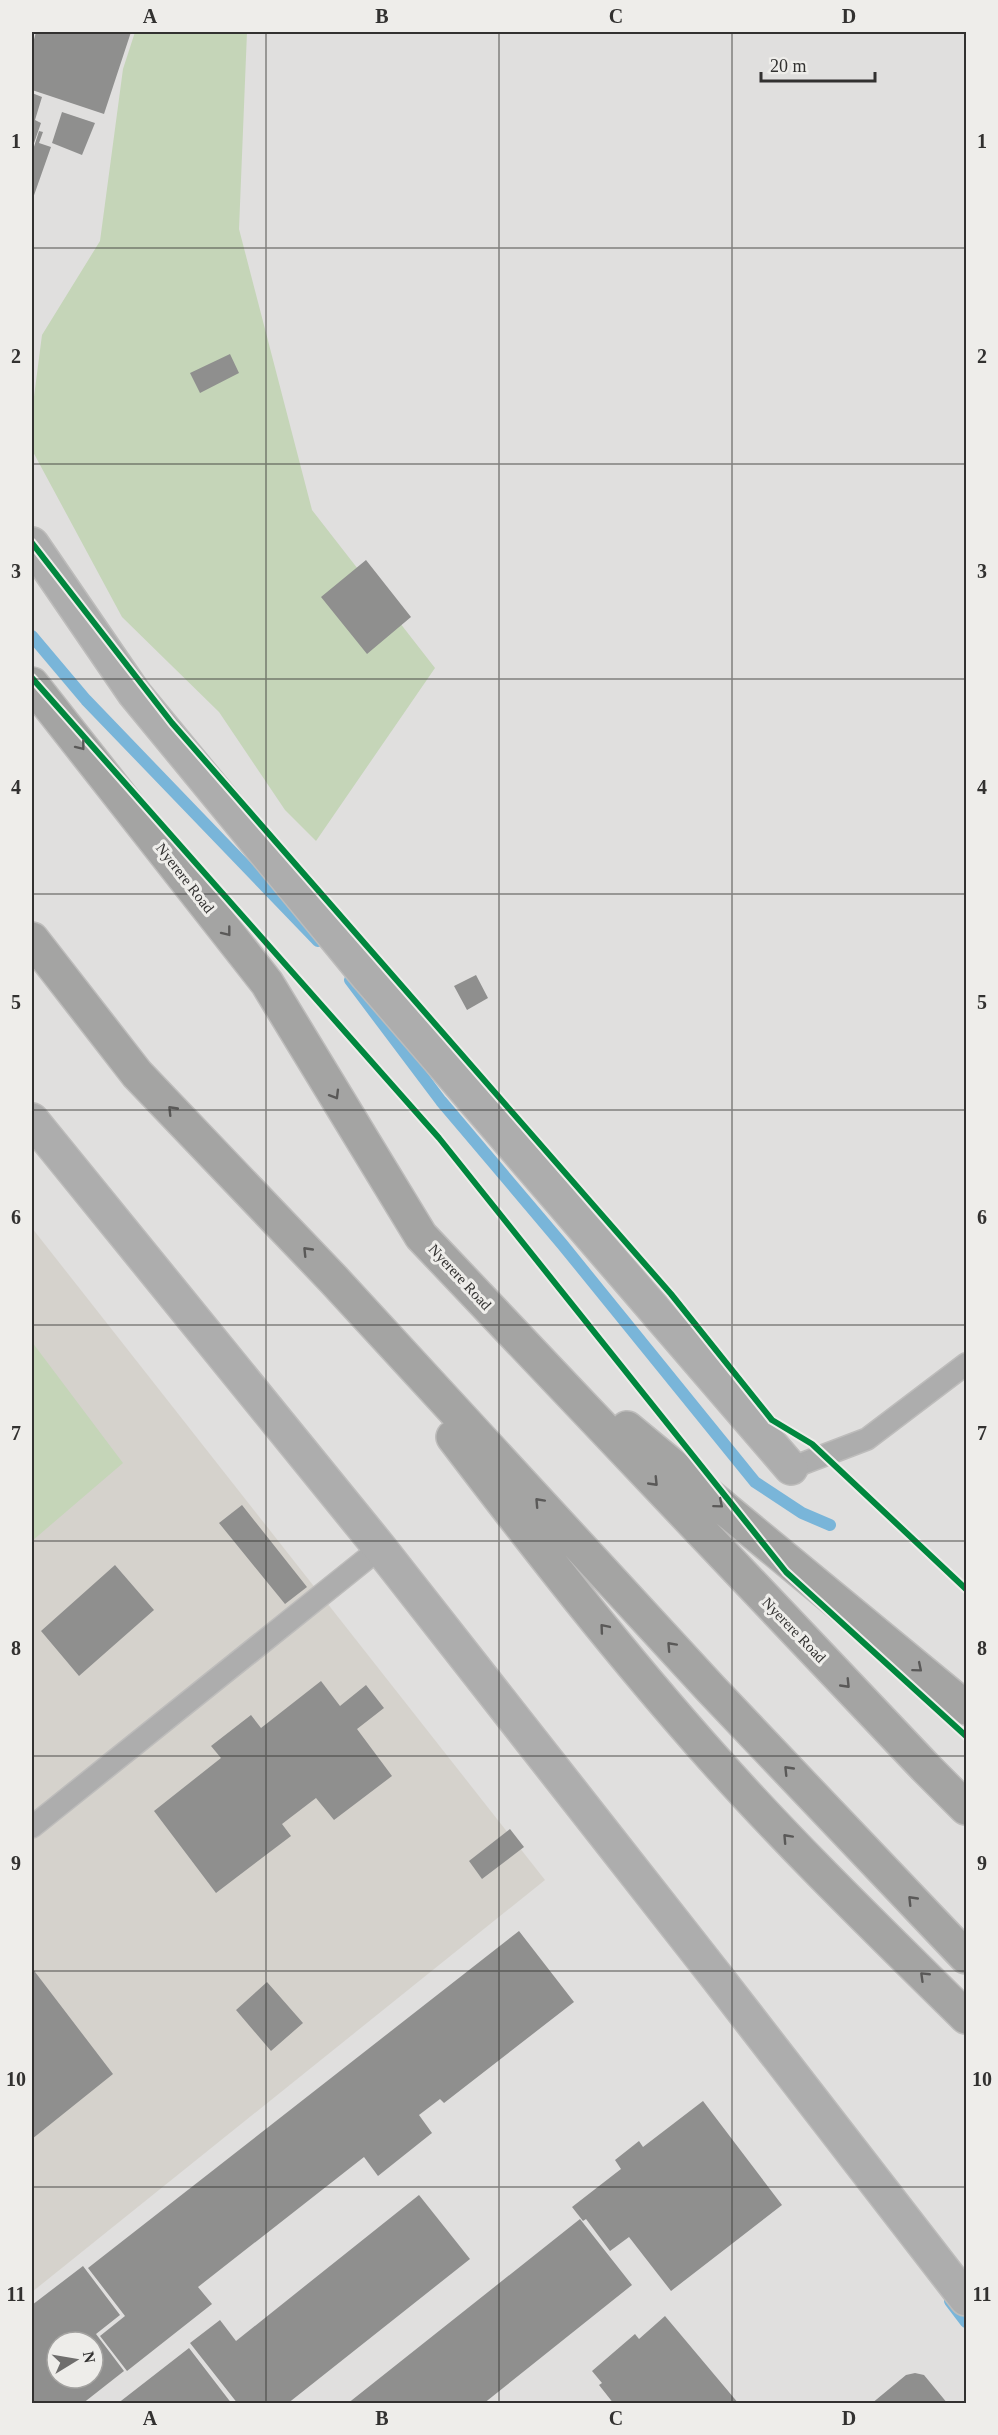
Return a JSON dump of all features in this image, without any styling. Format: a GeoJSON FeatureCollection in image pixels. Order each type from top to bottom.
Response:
{"type":"FeatureCollection","features":[{"type":"Feature","properties":{"kind":"highway","name":"Nyerere Road"},"geometry":{"type":"LineString","coordinates":[[32,684],[267,983],[421,1236],[966,1808]]}},
{"type":"Feature","properties":{"kind":"highway"},"geometry":{"type":"LineString","coordinates":[[32,939],[137,1074],[334,1280],[703,1680],[966,1958]]}},
{"type":"Feature","properties":{"kind":"highway"},"geometry":{"type":"LineString","coordinates":[[334,1280],[542,1553],[712,1757],[831,1885],[966,2017]]}},
{"type":"Feature","properties":{"kind":"highway"},"geometry":{"type":"LineString","coordinates":[[512,1333],[966,1708]]}},
{"type":"Feature","properties":{"kind":"street"},"geometry":{"type":"LineString","coordinates":[[32,544],[134,693],[156,720],[367,976],[791,1468]]}},
{"type":"Feature","properties":{"kind":"street"},"geometry":{"type":"LineString","coordinates":[[32,1120],[380,1548],[709,1966],[966,2300]]}},
{"type":"Feature","properties":{"kind":"lane"},"geometry":{"type":"LineString","coordinates":[[791,1468],[867,1439],[966,1364]]}},
{"type":"Feature","properties":{"kind":"lane"},"geometry":{"type":"LineString","coordinates":[[32,1827],[380,1548]]}},
{"type":"Feature","properties":{"kind":"shaded area"},"geometry":{"type":"Polygon","coordinates":[[[32,1228],[545,1880],[32,2292],[32,1228]]]}},
{"type":"Feature","properties":{"kind":"green space"},"geometry":{"type":"Polygon","coordinates":[[[135,32],[247,32],[239,229],[312,510],[435,668],[316,841],[285,810],[219,712],[122,617],[32,450],[32,412],[42,335],[100,241],[123,69],[135,32]]]}},
{"type":"Feature","properties":{"kind":"green space"},"geometry":{"type":"Polygon","coordinates":[[[32,1342],[123,1463],[32,1541],[32,1342]]]}},
{"type":"Feature","properties":{"kind":"building"},"geometry":{"type":"Polygon","coordinates":[[[36,32],[131,32],[104,114],[32,90],[32,47],[36,32]]]}},
{"type":"Feature","properties":{"kind":"building"},"geometry":{"type":"Polygon","coordinates":[[[32,93],[42,97],[35,120],[41,123],[32,149],[32,93]]]}},
{"type":"Feature","properties":{"kind":"building"},"geometry":{"type":"Polygon","coordinates":[[[62,112],[95,123],[82,155],[52,143],[62,112]]]}},
{"type":"Feature","properties":{"kind":"building"},"geometry":{"type":"Polygon","coordinates":[[[39,131],[43,132],[39,143],[51,147],[32,201],[32,153],[39,131]]]}},
{"type":"Feature","properties":{"kind":"building"},"geometry":{"type":"Polygon","coordinates":[[[230,354],[239,373],[200,393],[190,373],[230,354]]]}},
{"type":"Feature","properties":{"kind":"building"},"geometry":{"type":"Polygon","coordinates":[[[366,560],[411,617],[367,654],[321,597],[366,560]]]}},
{"type":"Feature","properties":{"kind":"building"},"geometry":{"type":"Polygon","coordinates":[[[476,975],[488,998],[467,1010],[454,986],[476,975]]]}},
{"type":"Feature","properties":{"kind":"building"},"geometry":{"type":"Polygon","coordinates":[[[242,1505],[307,1587],[285,1604],[219,1523],[242,1505]]]}},
{"type":"Feature","properties":{"kind":"building"},"geometry":{"type":"Polygon","coordinates":[[[115,1565],[154,1610],[79,1676],[41,1631],[115,1565]]]}},
{"type":"Feature","properties":{"kind":"building"},"geometry":{"type":"Polygon","coordinates":[[[321,1681],[340,1706],[366,1685],[384,1708],[357,1729],[392,1776],[334,1820],[316,1798],[282,1824],[291,1836],[216,1893],[154,1811],[221,1758],[211,1746],[251,1715],[261,1728],[321,1681]]]}},
{"type":"Feature","properties":{"kind":"building"},"geometry":{"type":"Polygon","coordinates":[[[510,1829],[524,1847],[482,1879],[469,1861],[510,1829]]]}},
{"type":"Feature","properties":{"kind":"building"},"geometry":{"type":"Polygon","coordinates":[[[519,1931],[574,2002],[444,2103],[440,2099],[419,2115],[432,2133],[378,2176],[364,2157],[198,2287],[212,2304],[127,2371],[105,2342],[105,2332],[125,2316],[88,2268],[519,1931]]]}},
{"type":"Feature","properties":{"kind":"building"},"geometry":{"type":"Polygon","coordinates":[[[32,1968],[113,2074],[32,2139],[32,1968]]]}},
{"type":"Feature","properties":{"kind":"building"},"geometry":{"type":"Polygon","coordinates":[[[267,1982],[303,2023],[271,2051],[236,2010],[267,1982]]]}},
{"type":"Feature","properties":{"kind":"building"},"geometry":{"type":"Polygon","coordinates":[[[703,2101],[782,2205],[671,2291],[629,2237],[610,2251],[586,2219],[583,2221],[572,2207],[621,2169],[615,2160],[639,2141],[643,2147],[703,2101]]]}},
{"type":"Feature","properties":{"kind":"building"},"geometry":{"type":"Polygon","coordinates":[[[419,2195],[470,2259],[287,2404],[238,2404],[190,2343],[220,2320],[236,2341],[419,2195]]]}},
{"type":"Feature","properties":{"kind":"building"},"geometry":{"type":"Polygon","coordinates":[[[580,2219],[632,2285],[483,2404],[347,2404],[580,2219]]]}},
{"type":"Feature","properties":{"kind":"building"},"geometry":{"type":"Polygon","coordinates":[[[83,2266],[120,2315],[101,2330],[45,2330],[45,2390],[100,2390],[82,2404],[32,2404],[32,2305],[83,2266]]]}},
{"type":"Feature","properties":{"kind":"building"},"geometry":{"type":"Polygon","coordinates":[[[665,2316],[739,2404],[614,2404],[599,2385],[602,2383],[592,2371],[635,2334],[639,2339],[665,2316]]]}},
{"type":"Feature","properties":{"kind":"building"},"geometry":{"type":"Polygon","coordinates":[[[105,2346],[124,2371],[105,2386],[105,2346]]]}},
{"type":"Feature","properties":{"kind":"building"},"geometry":{"type":"Polygon","coordinates":[[[189,2348],[232,2404],[117,2404],[189,2348]]]}},
{"type":"Feature","properties":{"kind":"building"},"geometry":{"type":"Polygon","coordinates":[[[915,2373],[924,2375],[948,2404],[871,2404],[906,2375],[915,2373]]]}},
{"type":"Feature","properties":{"kind":"waterway"},"geometry":{"type":"LineString","coordinates":[[32,636],[86,700],[318,941]]}},
{"type":"Feature","properties":{"kind":"waterway"},"geometry":{"type":"LineString","coordinates":[[350,980],[441,1101],[562,1244],[755,1482],[802,1513],[830,1525]]}},
{"type":"Feature","properties":{"kind":"waterway"},"geometry":{"type":"LineString","coordinates":[[950,2301],[966,2322]]}},
{"type":"Feature","properties":{"kind":"cycle path"},"geometry":{"type":"LineString","coordinates":[[32,543],[172,723],[671,1294],[772,1420],[812,1444],[966,1589]]}},
{"type":"Feature","properties":{"kind":"cycle path"},"geometry":{"type":"LineString","coordinates":[[32,678],[439,1138],[786,1572],[966,1736]]}}]}
